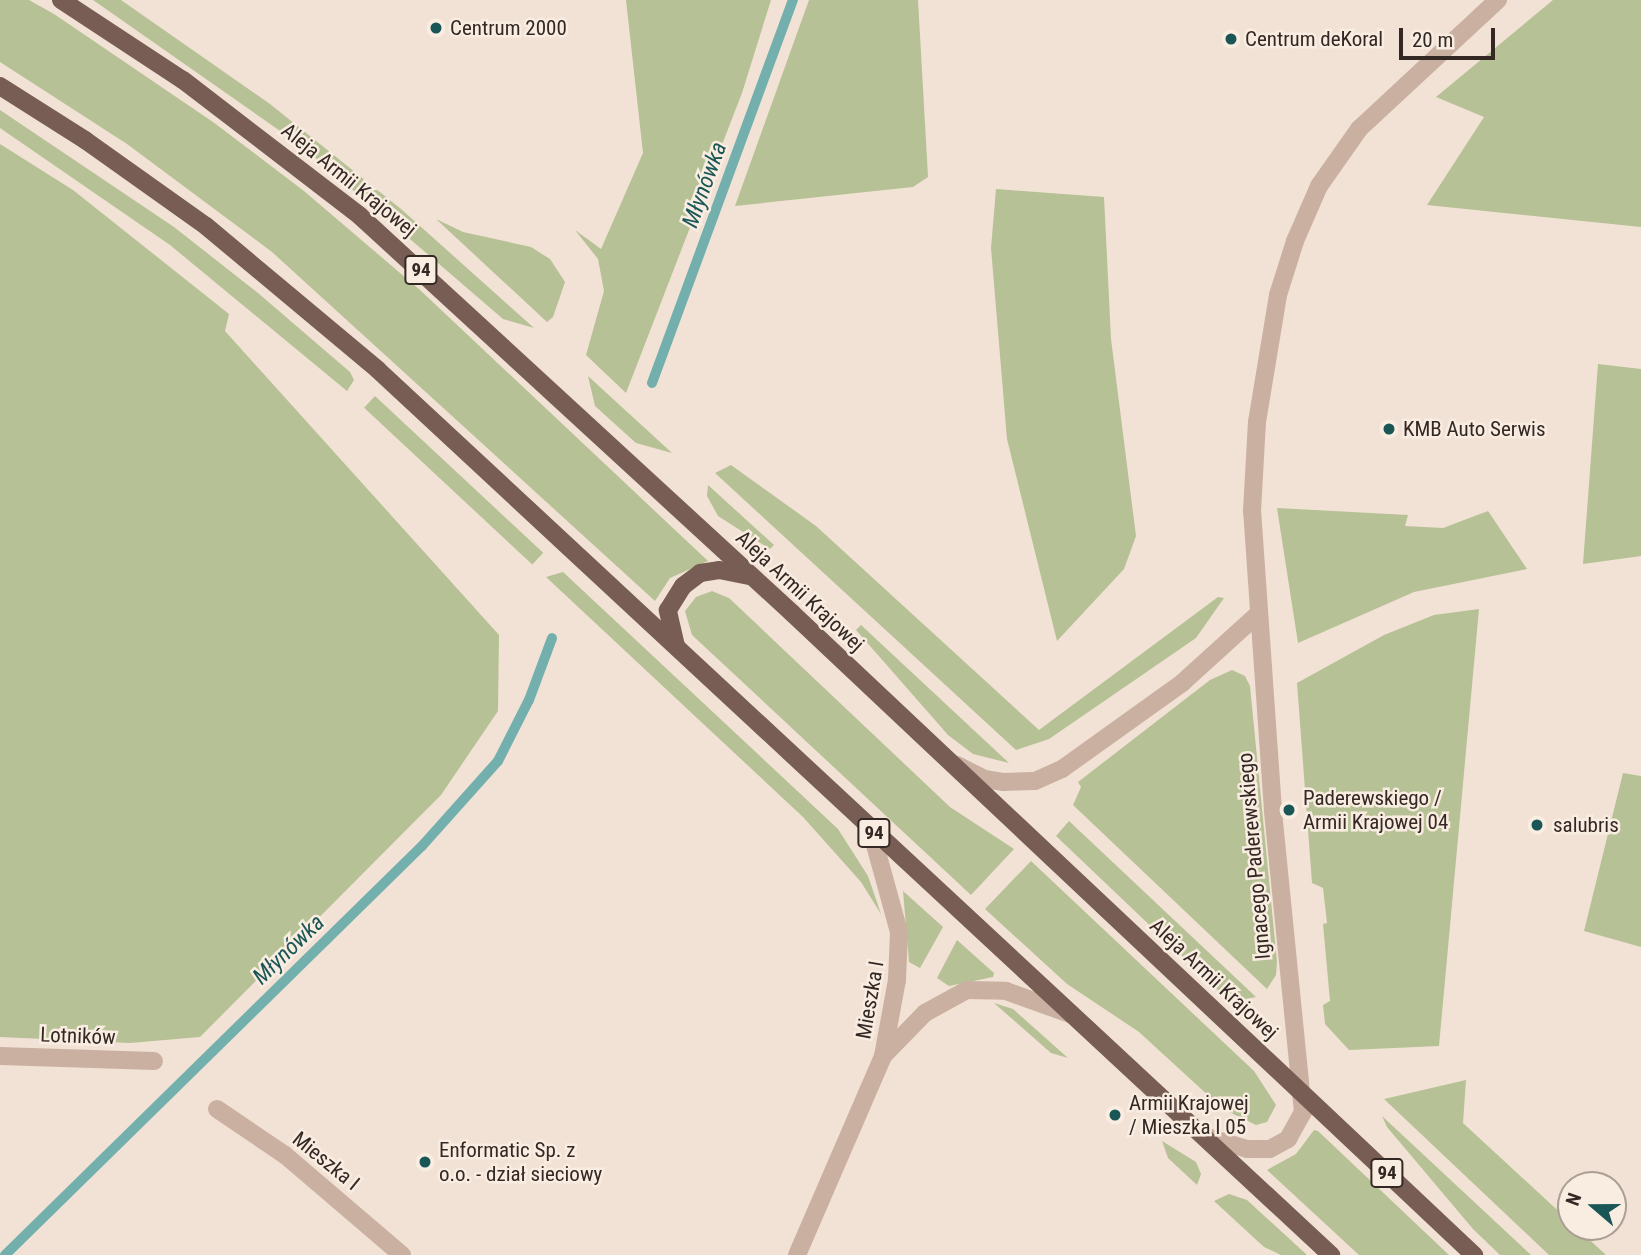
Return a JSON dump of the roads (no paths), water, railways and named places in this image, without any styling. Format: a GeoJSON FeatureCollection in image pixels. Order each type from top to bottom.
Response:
{"type":"FeatureCollection","features":[{"type":"Feature","properties":{"kind":"main road","name":"Aleja Armii Krajowej"},"geometry":{"type":"LineString","coordinates":[[61,0],[183,80],[360,215],[751,576],[1474,1255]]}},
{"type":"Feature","properties":{"kind":"main road","name":"94"},"geometry":{"type":"LineString","coordinates":[[0,86],[142,179],[284,288],[378,370],[1331,1255]]}},
{"type":"Feature","properties":{"kind":"main road"},"geometry":{"type":"LineString","coordinates":[[678,651],[668,610],[683,586],[700,573],[719,570],[751,576]]}},
{"type":"Feature","properties":{"kind":"street","name":"Ignacego Paderewskiego"},"geometry":{"type":"LineString","coordinates":[[1204,1136],[1247,1149],[1270,1149],[1299,1126],[1303,1112],[1257,615],[1252,511],[1257,422],[1272,324],[1294,241],[1319,186],[1359,129],[1498,0]]}},
{"type":"Feature","properties":{"kind":"street"},"geometry":{"type":"LineString","coordinates":[[948,760],[984,779],[1003,782],[1035,781],[1062,769],[1182,683],[1257,615]]}},
{"type":"Feature","properties":{"kind":"street","name":"Mieszka I"},"geometry":{"type":"LineString","coordinates":[[797,1255],[883,1056],[901,958],[894,907],[871,830]]}},
{"type":"Feature","properties":{"kind":"street","name":"Mieszka I"},"geometry":{"type":"LineString","coordinates":[[883,1056],[925,1013],[967,990],[1006,991],[1070,1014]]}},
{"type":"Feature","properties":{"kind":"street","name":"Lotników"},"geometry":{"type":"LineString","coordinates":[[0,1056],[154,1061]]}},
{"type":"Feature","properties":{"kind":"street","name":"Mieszka I"},"geometry":{"type":"LineString","coordinates":[[217,1109],[285,1155],[402,1255]]}},
{"type":"Feature","properties":{"kind":"waterway","name":"Młynówka"},"geometry":{"type":"LineString","coordinates":[[652,383],[793,0]]}},
{"type":"Feature","properties":{"kind":"waterway","name":"Młynówka"},"geometry":{"type":"LineString","coordinates":[[5,1255],[422,846],[498,761],[529,700],[552,638]]}},
{"type":"Feature","properties":{"kind":"place","name":"Centrum 2000"},"geometry":{"type":"Point","coordinates":[436,28]}},
{"type":"Feature","properties":{"kind":"place","name":"Centrum deKoral"},"geometry":{"type":"Point","coordinates":[1231,39]}},
{"type":"Feature","properties":{"kind":"place","name":"KMB Auto Serwis"},"geometry":{"type":"Point","coordinates":[1389,429]}},
{"type":"Feature","properties":{"kind":"place","name":"Paderewskiego / Armii Krajowej 04"},"geometry":{"type":"Point","coordinates":[1289,810]}},
{"type":"Feature","properties":{"kind":"place","name":"salubris"},"geometry":{"type":"Point","coordinates":[1537,825]}},
{"type":"Feature","properties":{"kind":"place","name":"Armii Krajowej / Mieszka I 05"},"geometry":{"type":"Point","coordinates":[1115,1115]}},
{"type":"Feature","properties":{"kind":"place","name":"Enformatic Sp. z o.o. - dział sieciowy"},"geometry":{"type":"Point","coordinates":[425,1162]}}]}
